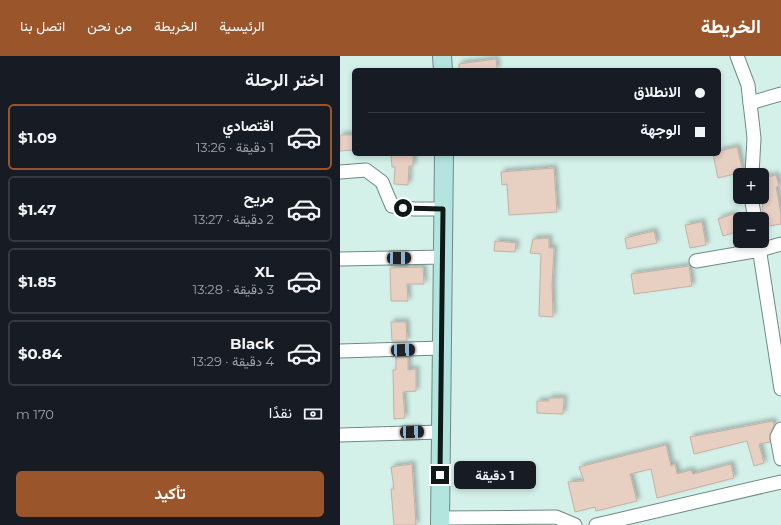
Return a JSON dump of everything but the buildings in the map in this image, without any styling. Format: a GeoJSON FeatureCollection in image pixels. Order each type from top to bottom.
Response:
{"type":"FeatureCollection","features":[{"type":"Feature","properties":{"kind":"main road"},"geometry":{"type":"LineString","coordinates":[[442,56],[443,68]]}},
{"type":"Feature","properties":{"kind":"main road"},"geometry":{"type":"LineString","coordinates":[[440,522],[444,156]]}},
{"type":"Feature","properties":{"kind":"street"},"geometry":{"type":"LineString","coordinates":[[737,56],[748,85],[754,138],[752,168]]}},
{"type":"Feature","properties":{"kind":"street"},"geometry":{"type":"LineString","coordinates":[[750,103],[781,94]]}},
{"type":"Feature","properties":{"kind":"street"},"geometry":{"type":"LineString","coordinates":[[340,172],[366,170],[382,182],[392,206],[414,209],[443,209]]}},
{"type":"Feature","properties":{"kind":"street"},"geometry":{"type":"LineString","coordinates":[[769,245],[781,244]]}},
{"type":"Feature","properties":{"kind":"street"},"geometry":{"type":"LineString","coordinates":[[696,261],[747,248]]}},
{"type":"Feature","properties":{"kind":"street"},"geometry":{"type":"LineString","coordinates":[[759,248],[781,389]]}},
{"type":"Feature","properties":{"kind":"street"},"geometry":{"type":"LineString","coordinates":[[340,259],[443,257]]}},
{"type":"Feature","properties":{"kind":"street"},"geometry":{"type":"LineString","coordinates":[[340,351],[442,348]]}},
{"type":"Feature","properties":{"kind":"street"},"geometry":{"type":"LineString","coordinates":[[781,429],[777,437],[781,459]]}},
{"type":"Feature","properties":{"kind":"street"},"geometry":{"type":"LineString","coordinates":[[340,435],[441,432]]}},
{"type":"Feature","properties":{"kind":"street"},"geometry":{"type":"LineString","coordinates":[[596,525],[781,482]]}},
{"type":"Feature","properties":{"kind":"street"},"geometry":{"type":"LineString","coordinates":[[440,522],[556,517],[575,525]]}},
{"type":"Feature","properties":{"kind":"route"},"geometry":{"type":"LineString","coordinates":[[403,208],[443,209],[440,475]]}}]}
